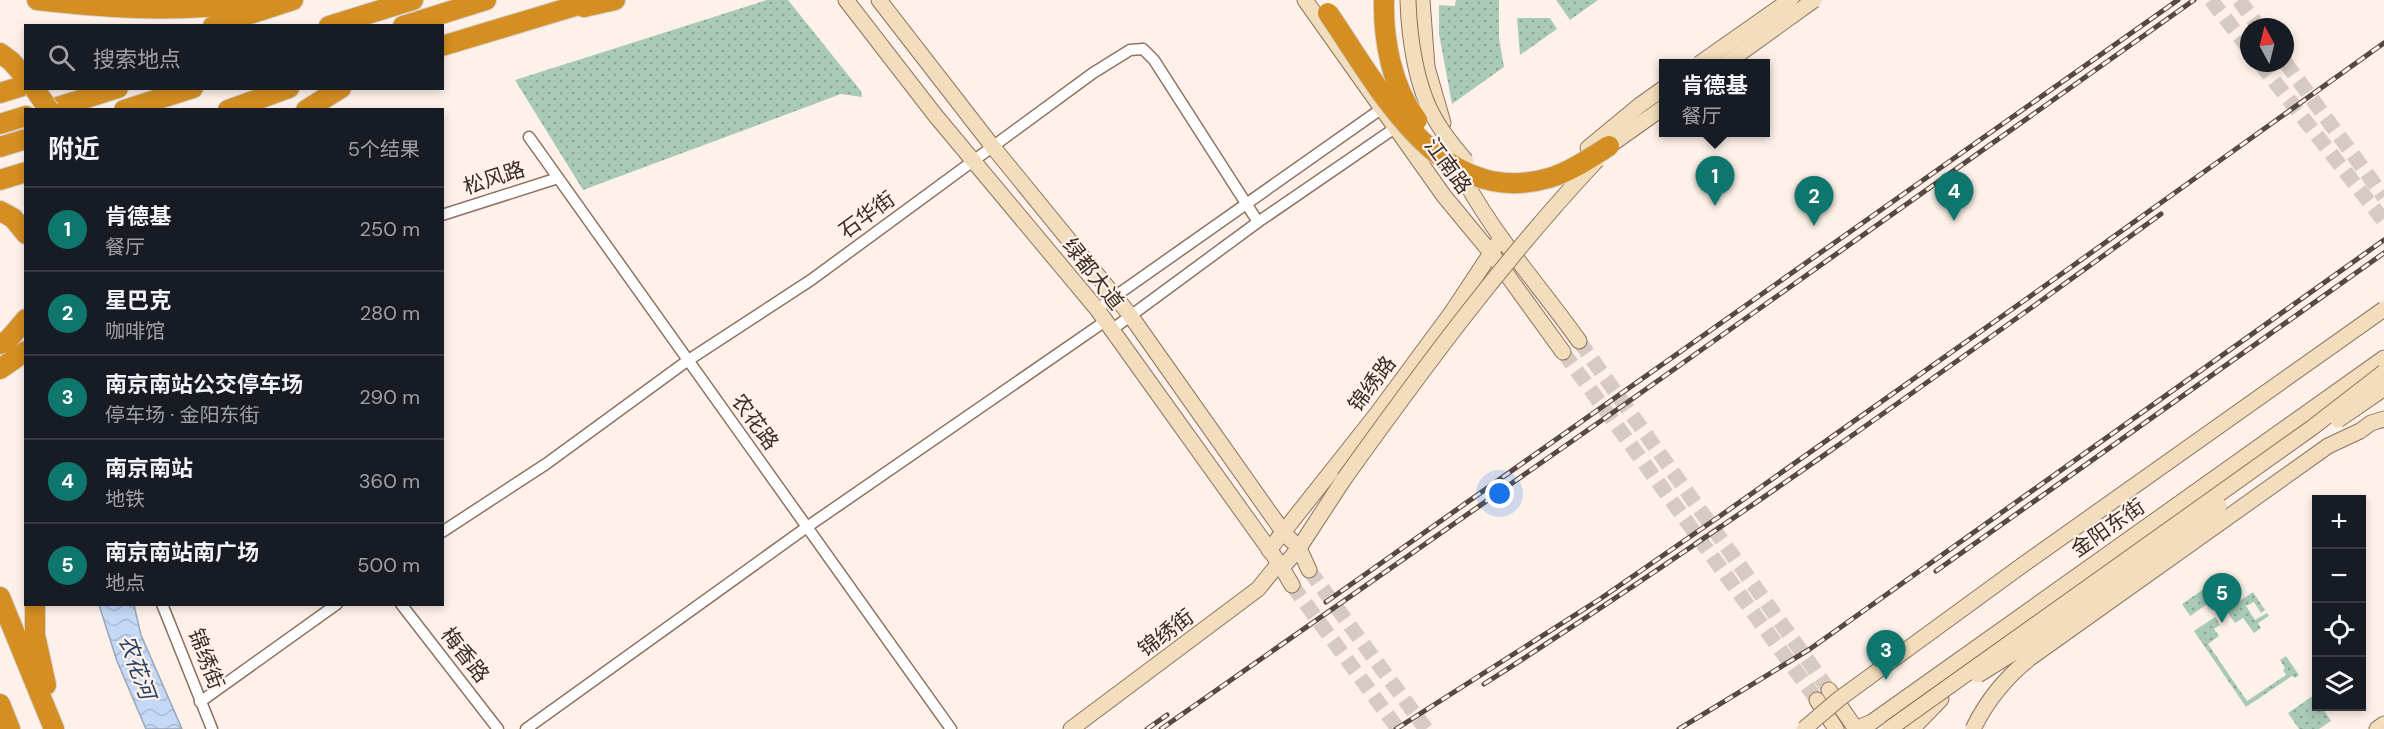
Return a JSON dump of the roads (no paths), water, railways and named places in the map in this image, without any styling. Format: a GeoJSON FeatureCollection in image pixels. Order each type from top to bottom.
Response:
{"type":"FeatureCollection","features":[{"type":"Feature","properties":{"kind":"highway"},"geometry":{"type":"LineString","coordinates":[[42,0],[155,8],[235,4],[257,0]]}},
{"type":"Feature","properties":{"kind":"highway"},"geometry":{"type":"LineString","coordinates":[[219,24],[293,0]]}},
{"type":"Feature","properties":{"kind":"highway"},"geometry":{"type":"LineString","coordinates":[[336,24],[413,0]]}},
{"type":"Feature","properties":{"kind":"highway"},"geometry":{"type":"LineString","coordinates":[[549,15],[595,0]]}},
{"type":"Feature","properties":{"kind":"highway"},"geometry":{"type":"LineString","coordinates":[[444,45],[496,29],[615,0]]}},
{"type":"Feature","properties":{"kind":"highway"},"geometry":{"type":"LineString","coordinates":[[1384,0],[1386,38],[1393,71],[1405,103],[1428,134],[1444,149],[1472,164],[1519,183]]}},
{"type":"Feature","properties":{"kind":"highway"},"geometry":{"type":"LineString","coordinates":[[408,24],[478,3]]}},
{"type":"Feature","properties":{"kind":"highway"},"geometry":{"type":"LineString","coordinates":[[1324,7],[1396,112],[1420,140],[1462,172],[1479,178],[1519,183],[1550,178],[1609,146]]}},
{"type":"Feature","properties":{"kind":"highway"},"geometry":{"type":"LineString","coordinates":[[0,53],[24,76]]}},
{"type":"Feature","properties":{"kind":"highway"},"geometry":{"type":"LineString","coordinates":[[0,93],[24,86]]}},
{"type":"Feature","properties":{"kind":"highway"},"geometry":{"type":"LineString","coordinates":[[35,90],[47,108]]}},
{"type":"Feature","properties":{"kind":"highway"},"geometry":{"type":"LineString","coordinates":[[54,108],[112,90]]}},
{"type":"Feature","properties":{"kind":"highway"},"geometry":{"type":"LineString","coordinates":[[130,108],[188,90]]}},
{"type":"Feature","properties":{"kind":"highway"},"geometry":{"type":"LineString","coordinates":[[234,108],[284,90]]}},
{"type":"Feature","properties":{"kind":"highway"},"geometry":{"type":"LineString","coordinates":[[309,108],[337,90]]}},
{"type":"Feature","properties":{"kind":"highway"},"geometry":{"type":"LineString","coordinates":[[0,124],[24,117]]}},
{"type":"Feature","properties":{"kind":"highway"},"geometry":{"type":"LineString","coordinates":[[0,147],[24,140]]}},
{"type":"Feature","properties":{"kind":"highway"},"geometry":{"type":"LineString","coordinates":[[1472,164],[1506,174],[1522,175],[1560,164],[1588,148]]}},
{"type":"Feature","properties":{"kind":"highway"},"geometry":{"type":"LineString","coordinates":[[1567,170],[1588,148]]}},
{"type":"Feature","properties":{"kind":"highway"},"geometry":{"type":"LineString","coordinates":[[0,180],[24,173]]}},
{"type":"Feature","properties":{"kind":"highway"},"geometry":{"type":"LineString","coordinates":[[0,211],[13,218],[24,232]]}},
{"type":"Feature","properties":{"kind":"highway"},"geometry":{"type":"LineString","coordinates":[[4,342],[24,321]]}},
{"type":"Feature","properties":{"kind":"highway"},"geometry":{"type":"LineString","coordinates":[[0,369],[24,352]]}},
{"type":"Feature","properties":{"kind":"highway"},"geometry":{"type":"LineString","coordinates":[[0,597],[55,729]]}},
{"type":"Feature","properties":{"kind":"highway"},"geometry":{"type":"LineString","coordinates":[[35,606],[35,635],[55,729]]}},
{"type":"Feature","properties":{"kind":"highway"},"geometry":{"type":"LineString","coordinates":[[0,704],[10,729]]}},
{"type":"Feature","properties":{"kind":"main road","name":"绿都大道"},"geometry":{"type":"LineString","coordinates":[[846,0],[935,115],[1104,321],[1277,560],[1292,585]]}},
{"type":"Feature","properties":{"kind":"main road","name":"绿都大道"},"geometry":{"type":"LineString","coordinates":[[879,0],[993,147],[1116,296],[1284,533],[1299,548],[1309,570]]}},
{"type":"Feature","properties":{"kind":"main road","name":"江南路"},"geometry":{"type":"LineString","coordinates":[[1305,0],[1444,196],[1492,254],[1563,352]]}},
{"type":"Feature","properties":{"kind":"main road"},"geometry":{"type":"LineString","coordinates":[[1378,0],[1378,47],[1388,84],[1405,112],[1444,196]]}},
{"type":"Feature","properties":{"kind":"main road"},"geometry":{"type":"LineString","coordinates":[[1408,0],[1409,27],[1426,98],[1434,119],[1472,164]]}},
{"type":"Feature","properties":{"kind":"main road","name":"江南路"},"geometry":{"type":"LineString","coordinates":[[1422,0],[1427,67],[1432,93],[1456,163],[1468,189],[1501,238],[1541,287],[1580,341]]}},
{"type":"Feature","properties":{"kind":"main road"},"geometry":{"type":"LineString","coordinates":[[1705,59],[1790,0]]}},
{"type":"Feature","properties":{"kind":"main road"},"geometry":{"type":"LineString","coordinates":[[1731,59],[1815,0]]}},
{"type":"Feature","properties":{"kind":"main road"},"geometry":{"type":"LineString","coordinates":[[1588,148],[1659,92]]}},
{"type":"Feature","properties":{"kind":"main road"},"geometry":{"type":"LineString","coordinates":[[1277,560],[1299,548],[1344,479],[1484,289],[1545,215],[1609,146],[1659,111]]}},
{"type":"Feature","properties":{"kind":"main road","name":"锦绣路"},"geometry":{"type":"LineString","coordinates":[[1277,560],[1284,533],[1376,415],[1452,312],[1501,238]]}},
{"type":"Feature","properties":{"kind":"main road"},"geometry":{"type":"LineString","coordinates":[[1804,729],[1839,699],[1922,638],[2384,309]]}},
{"type":"Feature","properties":{"kind":"main road","name":"金阳东街"},"geometry":{"type":"LineString","coordinates":[[1855,729],[1874,726],[2384,358]]}},
{"type":"Feature","properties":{"kind":"main road"},"geometry":{"type":"LineString","coordinates":[[1889,729],[2337,409],[2384,372]]}},
{"type":"Feature","properties":{"kind":"main road"},"geometry":{"type":"LineString","coordinates":[[2337,409],[2381,387]]}},
{"type":"Feature","properties":{"kind":"main road"},"geometry":{"type":"LineString","coordinates":[[1912,729],[1941,699],[2022,647],[2381,387]]}},
{"type":"Feature","properties":{"kind":"main road"},"geometry":{"type":"LineString","coordinates":[[1973,729],[1984,706],[2009,674],[2030,658],[2328,446],[2371,423],[2384,419]]}},
{"type":"Feature","properties":{"kind":"main road"},"geometry":{"type":"LineString","coordinates":[[2360,430],[2384,426]]}},
{"type":"Feature","properties":{"kind":"main road","name":"锦绣街"},"geometry":{"type":"LineString","coordinates":[[1071,729],[1258,590],[1277,560]]}},
{"type":"Feature","properties":{"kind":"main road"},"geometry":{"type":"LineString","coordinates":[[1836,729],[1823,695],[1855,729]]}},
{"type":"Feature","properties":{"kind":"main road"},"geometry":{"type":"LineString","coordinates":[[2377,729],[2384,724]]}},
{"type":"Feature","properties":{"kind":"street","name":"石华街"},"geometry":{"type":"LineString","coordinates":[[444,531],[546,464],[687,361],[811,280],[1093,74],[1130,50],[1143,49],[1154,60],[1258,222]]}},
{"type":"Feature","properties":{"kind":"street"},"geometry":{"type":"LineString","coordinates":[[1104,321],[1116,296],[1244,203],[1381,109]]}},
{"type":"Feature","properties":{"kind":"street"},"geometry":{"type":"LineString","coordinates":[[526,729],[807,526],[1104,321],[1130,315],[1258,222],[1395,128]]}},
{"type":"Feature","properties":{"kind":"street","name":"农花路"},"geometry":{"type":"LineString","coordinates":[[529,137],[951,729]]}},
{"type":"Feature","properties":{"kind":"street","name":"松风路"},"geometry":{"type":"LineString","coordinates":[[444,214],[558,178]]}},
{"type":"Feature","properties":{"kind":"street","name":"锦绣街"},"geometry":{"type":"LineString","coordinates":[[163,606],[212,729]]}},
{"type":"Feature","properties":{"kind":"street"},"geometry":{"type":"LineString","coordinates":[[200,702],[334,606]]}},
{"type":"Feature","properties":{"kind":"street","name":"梅香路"},"geometry":{"type":"LineString","coordinates":[[403,606],[498,729]]}},
{"type":"Feature","properties":{"kind":"water","name":"农花河"},"geometry":{"type":"Polygon","coordinates":[[[99,606],[134,606],[141,635],[182,729],[146,729],[117,661],[99,606]]]}},
{"type":"Feature","properties":{"kind":"tunnel"},"geometry":{"type":"LineString","coordinates":[[2211,0],[2240,37]]}},
{"type":"Feature","properties":{"kind":"tunnel"},"geometry":{"type":"LineString","coordinates":[[2239,0],[2252,18]]}},
{"type":"Feature","properties":{"kind":"tunnel"},"geometry":{"type":"LineString","coordinates":[[2267,72],[2384,221]]}},
{"type":"Feature","properties":{"kind":"tunnel"},"geometry":{"type":"LineString","coordinates":[[2292,72],[2384,197]]}},
{"type":"Feature","properties":{"kind":"tunnel"},"geometry":{"type":"LineString","coordinates":[[1579,341],[1829,690]]}},
{"type":"Feature","properties":{"kind":"tunnel"},"geometry":{"type":"LineString","coordinates":[[1563,352],[1817,700]]}},
{"type":"Feature","properties":{"kind":"tunnel"},"geometry":{"type":"LineString","coordinates":[[1309,570],[1426,729]]}},
{"type":"Feature","properties":{"kind":"tunnel"},"geometry":{"type":"LineString","coordinates":[[1292,585],[1398,729]]}},
{"type":"Feature","properties":{"kind":"railway"},"geometry":{"type":"LineString","coordinates":[[1326,602],[2178,0]]}},
{"type":"Feature","properties":{"kind":"railway"},"geometry":{"type":"LineString","coordinates":[[1161,729],[1635,397],[2194,0]]}},
{"type":"Feature","properties":{"kind":"railway"},"geometry":{"type":"LineString","coordinates":[[1396,729],[1600,599],[1720,516],[2384,43]]}},
{"type":"Feature","properties":{"kind":"railway"},"geometry":{"type":"LineString","coordinates":[[1484,684],[1741,513],[2161,214]]}},
{"type":"Feature","properties":{"kind":"railway"},"geometry":{"type":"LineString","coordinates":[[1679,729],[1810,649],[2384,240]]}},
{"type":"Feature","properties":{"kind":"railway"},"geometry":{"type":"LineString","coordinates":[[1936,571],[2384,253]]}},
{"type":"Feature","properties":{"kind":"railway"},"geometry":{"type":"LineString","coordinates":[[1147,729],[1167,715]]}},
{"type":"Feature","properties":{"kind":"place","name":"肯德基"},"geometry":{"type":"Point","coordinates":[1715,206]}},
{"type":"Feature","properties":{"kind":"place","name":"南京南站"},"geometry":{"type":"Point","coordinates":[1954,221]}},
{"type":"Feature","properties":{"kind":"place","name":"星巴克"},"geometry":{"type":"Point","coordinates":[1814,226]}},
{"type":"Feature","properties":{"kind":"place","name":"南京南站南广场"},"geometry":{"type":"Point","coordinates":[2222,623]}},
{"type":"Feature","properties":{"kind":"place","name":"南京南站公交停车场"},"geometry":{"type":"Point","coordinates":[1886,680]}}]}
